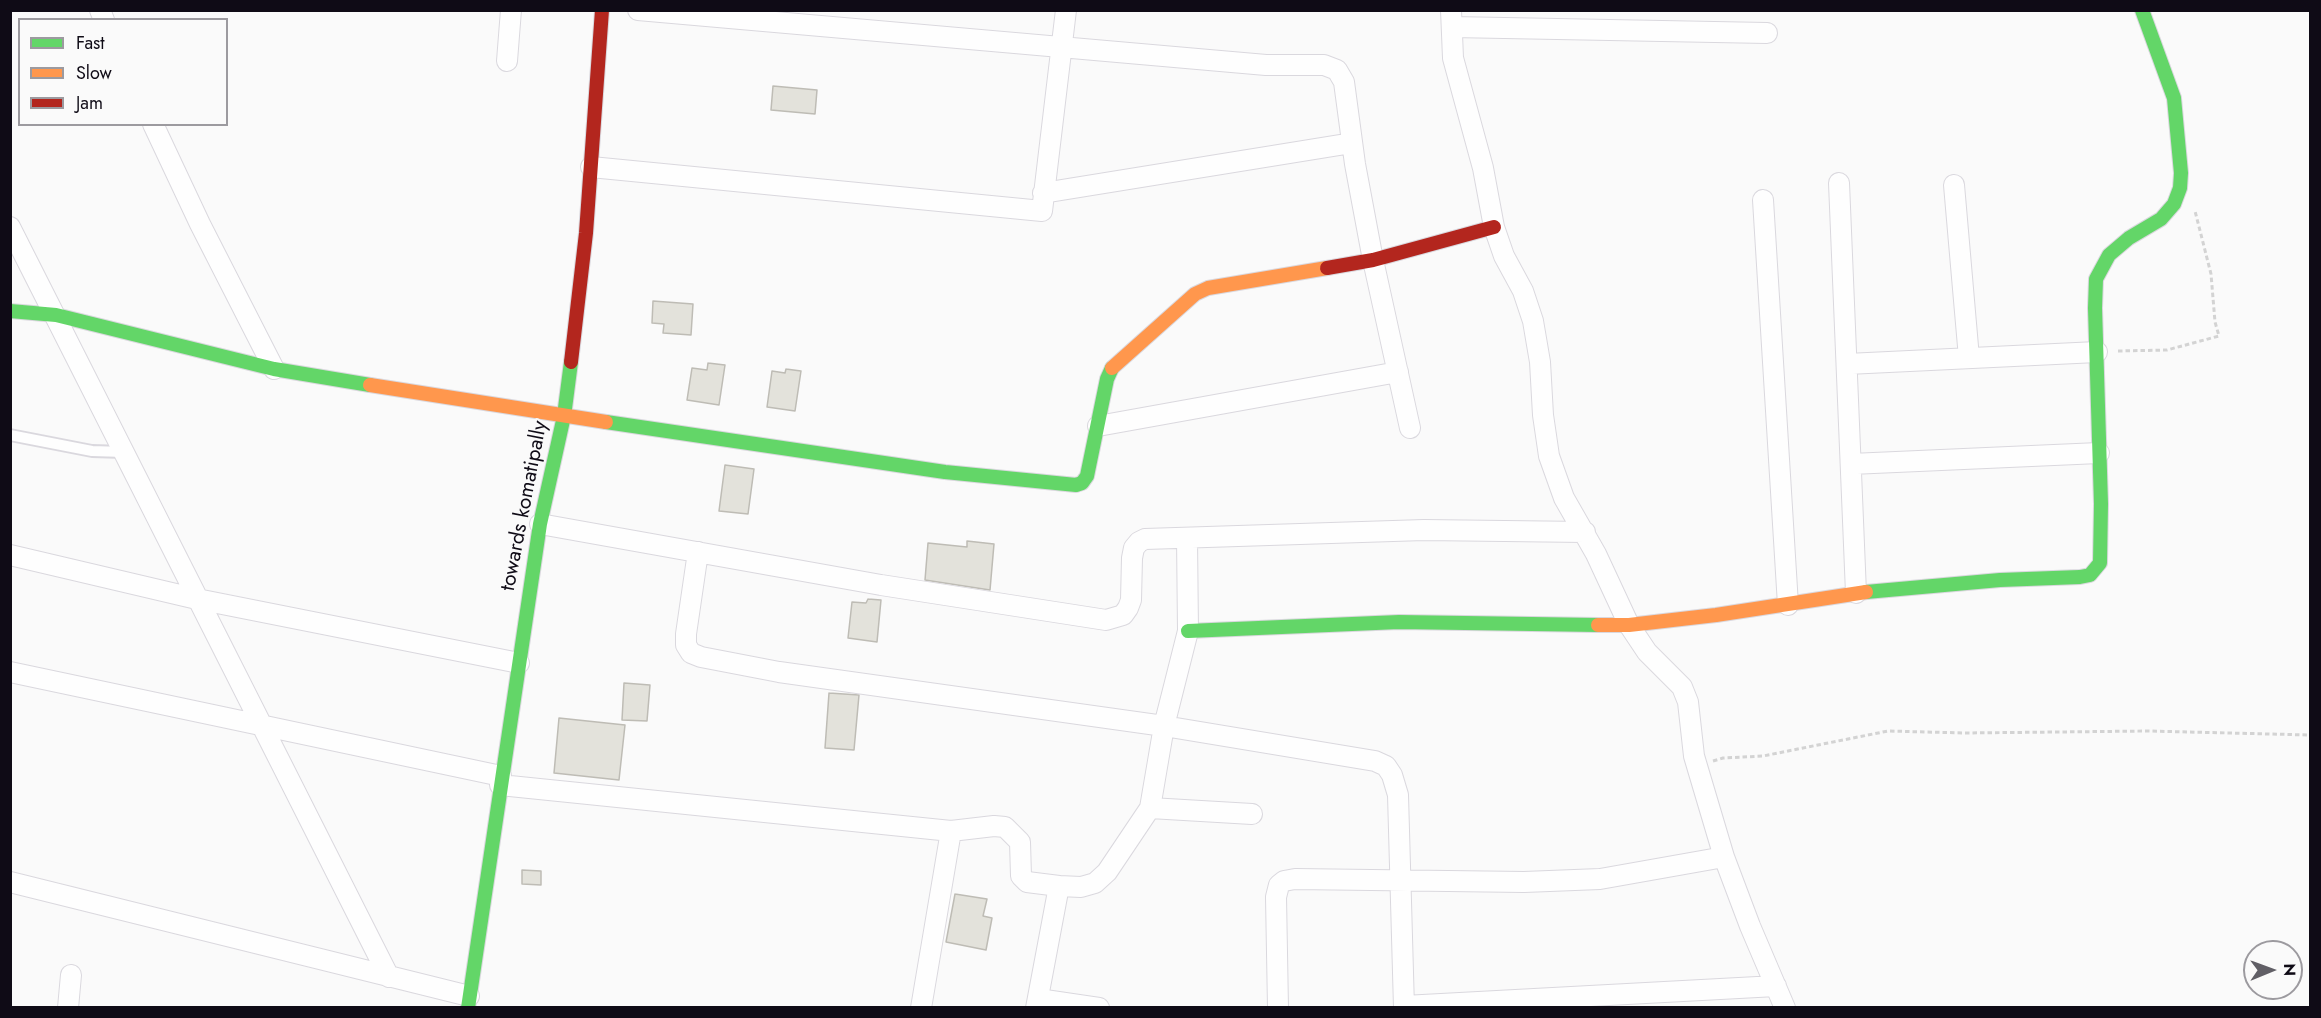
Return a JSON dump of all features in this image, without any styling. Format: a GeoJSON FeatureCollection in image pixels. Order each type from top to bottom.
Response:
{"type":"FeatureCollection","features":[{"type":"Feature","properties":{"kind":"street"},"geometry":{"type":"LineString","coordinates":[[507,61],[511,10]]}},
{"type":"Feature","properties":{"kind":"street","name":"towards komatipally"},"geometry":{"type":"LineString","coordinates":[[468,1002],[540,524],[564,416],[586,233],[602,10]]}},
{"type":"Feature","properties":{"kind":"street"},"geometry":{"type":"LineString","coordinates":[[638,10],[1266,65],[1324,65],[1337,70],[1344,82],[1352,143],[1373,260],[1410,428]]}},
{"type":"Feature","properties":{"kind":"street"},"geometry":{"type":"LineString","coordinates":[[591,167],[1042,211],[1066,10]]}},
{"type":"Feature","properties":{"kind":"street"},"geometry":{"type":"LineString","coordinates":[[1188,631],[1399,622],[1629,625],[1788,605],[1856,593],[2000,580],[2090,575],[2100,563],[2095,308],[2097,279],[2109,255],[2129,238],[2161,219],[2174,204],[2181,173],[2174,98],[2142,10]]}},
{"type":"Feature","properties":{"kind":"street"},"geometry":{"type":"LineString","coordinates":[[1767,33],[1452,19],[1454,58],[1483,168],[1494,227],[1504,256],[1523,291],[1533,321],[1540,362],[1543,415],[1549,456],[1564,498],[1585,532],[1629,625],[1647,652],[1682,687],[1688,702],[1689,726],[1697,766],[1724,857],[1785,1008]]}},
{"type":"Feature","properties":{"kind":"street"},"geometry":{"type":"LineString","coordinates":[[154,126],[200,224],[274,369]]}},
{"type":"Feature","properties":{"kind":"street"},"geometry":{"type":"LineString","coordinates":[[1043,193],[1352,143]]}},
{"type":"Feature","properties":{"kind":"street"},"geometry":{"type":"LineString","coordinates":[[1839,183],[1856,593]]}},
{"type":"Feature","properties":{"kind":"street"},"geometry":{"type":"LineString","coordinates":[[1954,185],[1969,358]]}},
{"type":"Feature","properties":{"kind":"street"},"geometry":{"type":"LineString","coordinates":[[1763,200],[1788,605]]}},
{"type":"Feature","properties":{"kind":"street"},"geometry":{"type":"LineString","coordinates":[[10,227],[389,977]]}},
{"type":"Feature","properties":{"kind":"street"},"geometry":{"type":"LineString","coordinates":[[10,311],[56,315],[274,369],[564,416],[945,472],[1071,485],[1086,480],[1112,367],[1122,355],[1195,294],[1208,288],[1373,260],[1494,227]]}},
{"type":"Feature","properties":{"kind":"street"},"geometry":{"type":"LineString","coordinates":[[1847,364],[2097,352]]}},
{"type":"Feature","properties":{"kind":"street"},"geometry":{"type":"LineString","coordinates":[[1098,426],[1398,372]]}},
{"type":"Feature","properties":{"kind":"street"},"geometry":{"type":"LineString","coordinates":[[1851,464],[2099,453]]}},
{"type":"Feature","properties":{"kind":"street"},"geometry":{"type":"LineString","coordinates":[[540,524],[881,585],[1106,620],[1123,615],[1128,608],[1131,600],[1134,548],[1145,539],[1425,530],[1585,532]]}},
{"type":"Feature","properties":{"kind":"street"},"geometry":{"type":"LineString","coordinates":[[10,672],[261,725],[501,780],[951,831],[994,826],[1005,828],[1020,842],[1021,876],[1027,882],[1082,887],[1095,883],[1107,872],[1150,808],[1164,726],[1188,631],[1187,538]]}},
{"type":"Feature","properties":{"kind":"street"},"geometry":{"type":"LineString","coordinates":[[698,552],[686,645],[691,653],[701,657],[779,672],[1164,726],[1375,761],[1386,766],[1392,775],[1398,795],[1404,1007],[1776,986]]}},
{"type":"Feature","properties":{"kind":"street"},"geometry":{"type":"LineString","coordinates":[[10,555],[197,599],[519,663]]}},
{"type":"Feature","properties":{"kind":"street"},"geometry":{"type":"LineString","coordinates":[[1150,808],[1252,814]]}},
{"type":"Feature","properties":{"kind":"street"},"geometry":{"type":"LineString","coordinates":[[921,1008],[951,831]]}},
{"type":"Feature","properties":{"kind":"street"},"geometry":{"type":"LineString","coordinates":[[1278,1008],[1276,897],[1279,885],[1284,881],[1295,879],[1524,882],[1600,879],[1724,857]]}},
{"type":"Feature","properties":{"kind":"street"},"geometry":{"type":"LineString","coordinates":[[10,882],[389,977],[468,1002]]}},
{"type":"Feature","properties":{"kind":"street"},"geometry":{"type":"LineString","coordinates":[[1059,886],[1037,1003],[1099,1008]]}},
{"type":"Feature","properties":{"kind":"street"},"geometry":{"type":"LineString","coordinates":[[68,1008],[71,975]]}},
{"type":"Feature","properties":{"kind":"lane"},"geometry":{"type":"LineString","coordinates":[[10,435],[92,451],[124,452]]}},
{"type":"Feature","properties":{"kind":"path"},"geometry":{"type":"LineString","coordinates":[[2097,352],[2167,350],[2219,336],[2215,322],[2211,274],[2197,215],[2180,183]]}},
{"type":"Feature","properties":{"kind":"path"},"geometry":{"type":"LineString","coordinates":[[1697,766],[1722,758],[1763,756],[1888,731],[1965,733],[2149,731],[2310,735]]}},
{"type":"Feature","properties":{"kind":"building"},"geometry":{"type":"Polygon","coordinates":[[[773,86],[817,90],[815,114],[771,110],[773,86]]]}},
{"type":"Feature","properties":{"kind":"building"},"geometry":{"type":"Polygon","coordinates":[[[653,301],[693,304],[691,335],[663,333],[664,324],[652,323],[653,301]]]}},
{"type":"Feature","properties":{"kind":"building"},"geometry":{"type":"Polygon","coordinates":[[[708,363],[725,365],[719,405],[687,400],[692,368],[707,370],[708,363]]]}},
{"type":"Feature","properties":{"kind":"building"},"geometry":{"type":"Polygon","coordinates":[[[786,369],[801,371],[795,411],[767,407],[772,371],[785,373],[786,369]]]}},
{"type":"Feature","properties":{"kind":"building"},"geometry":{"type":"Polygon","coordinates":[[[725,465],[754,469],[748,514],[719,511],[725,465]]]}},
{"type":"Feature","properties":{"kind":"building"},"geometry":{"type":"Polygon","coordinates":[[[967,541],[994,544],[990,590],[925,580],[928,543],[967,547],[967,541]]]}},
{"type":"Feature","properties":{"kind":"building"},"geometry":{"type":"Polygon","coordinates":[[[868,599],[881,600],[877,642],[848,638],[852,602],[866,603],[868,599]]]}},
{"type":"Feature","properties":{"kind":"building"},"geometry":{"type":"Polygon","coordinates":[[[624,683],[650,685],[647,721],[622,720],[624,683]]]}},
{"type":"Feature","properties":{"kind":"building"},"geometry":{"type":"Polygon","coordinates":[[[829,693],[859,695],[854,750],[825,748],[829,693]]]}},
{"type":"Feature","properties":{"kind":"building"},"geometry":{"type":"Polygon","coordinates":[[[559,718],[625,725],[619,780],[554,773],[559,718]]]}},
{"type":"Feature","properties":{"kind":"building"},"geometry":{"type":"Polygon","coordinates":[[[522,870],[541,871],[541,885],[522,884],[522,870]]]}},
{"type":"Feature","properties":{"kind":"building"},"geometry":{"type":"Polygon","coordinates":[[[955,894],[987,899],[983,916],[992,918],[986,950],[946,942],[955,894]]]}},
{"type":"Feature","properties":{"kind":"traffic: fast"},"geometry":{"type":"LineString","coordinates":[[1866,592],[2000,580],[2080,577],[2090,575],[2100,563],[2101,504],[2096,279],[2109,255],[2129,238],[2161,219],[2174,204],[2180,188],[2181,173],[2174,98],[2142,10]]}},
{"type":"Feature","properties":{"kind":"traffic: fast"},"geometry":{"type":"LineString","coordinates":[[10,311],[56,315],[274,369],[370,385]]}},
{"type":"Feature","properties":{"kind":"traffic: fast"},"geometry":{"type":"LineString","coordinates":[[468,1008],[540,524],[564,416],[571,362]]}},
{"type":"Feature","properties":{"kind":"traffic: fast"},"geometry":{"type":"LineString","coordinates":[[606,422],[945,472],[1076,485],[1082,483],[1087,476],[1107,379],[1112,368]]}},
{"type":"Feature","properties":{"kind":"traffic: fast"},"geometry":{"type":"LineString","coordinates":[[1188,631],[1399,622],[1598,625]]}},
{"type":"Feature","properties":{"kind":"traffic: slow"},"geometry":{"type":"LineString","coordinates":[[1112,368],[1195,294],[1208,288],[1327,268]]}},
{"type":"Feature","properties":{"kind":"traffic: slow"},"geometry":{"type":"LineString","coordinates":[[370,385],[606,422]]}},
{"type":"Feature","properties":{"kind":"traffic: slow"},"geometry":{"type":"LineString","coordinates":[[1598,625],[1629,625],[1716,615],[1866,592]]}},
{"type":"Feature","properties":{"kind":"traffic: jam"},"geometry":{"type":"LineString","coordinates":[[571,362],[586,233],[602,10]]}},
{"type":"Feature","properties":{"kind":"traffic: jam"},"geometry":{"type":"LineString","coordinates":[[1327,268],[1373,260],[1494,227]]}}]}
